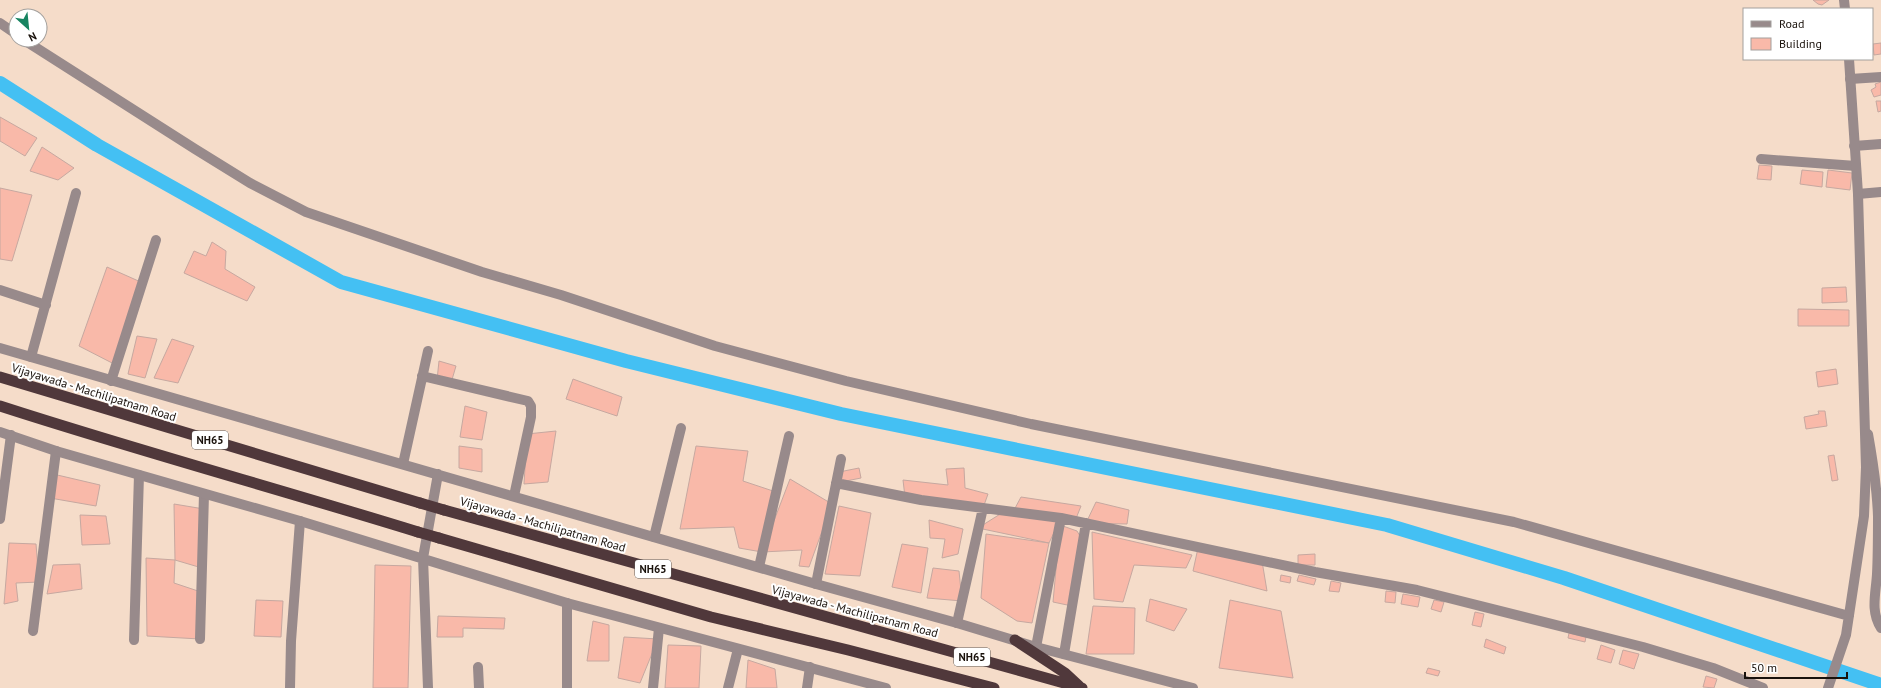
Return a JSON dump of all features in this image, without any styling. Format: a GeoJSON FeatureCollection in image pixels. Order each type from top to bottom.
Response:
{"type":"FeatureCollection","features":[{"type":"Feature","properties":{"kind":"highway","name":"Vijayawada - Machilipatnam Road"},"geometry":{"type":"LineString","coordinates":[[0,377],[444,510],[1081,688]]}},
{"type":"Feature","properties":{"kind":"highway","name":"NH65"},"geometry":{"type":"LineString","coordinates":[[0,406],[138,450],[250,483],[302,496],[418,532],[711,618],[848,650],[994,688]]}},
{"type":"Feature","properties":{"kind":"highway"},"geometry":{"type":"LineString","coordinates":[[1015,640],[1060,669],[1081,688]]}},
{"type":"Feature","properties":{"kind":"street"},"geometry":{"type":"LineString","coordinates":[[36,48],[73,73],[250,183],[306,212],[482,272],[561,295],[714,346],[846,381],[1031,424],[1514,522],[1848,616]]}},
{"type":"Feature","properties":{"kind":"street"},"geometry":{"type":"LineString","coordinates":[[1828,688],[1846,635],[1864,516],[1866,467],[1858,194],[1849,60]]}},
{"type":"Feature","properties":{"kind":"street"},"geometry":{"type":"LineString","coordinates":[[1850,79],[1881,77]]}},
{"type":"Feature","properties":{"kind":"street"},"geometry":{"type":"LineString","coordinates":[[1854,146],[1881,144]]}},
{"type":"Feature","properties":{"kind":"street"},"geometry":{"type":"LineString","coordinates":[[1761,159],[1856,166]]}},
{"type":"Feature","properties":{"kind":"street"},"geometry":{"type":"LineString","coordinates":[[1858,194],[1881,192]]}},
{"type":"Feature","properties":{"kind":"street"},"geometry":{"type":"LineString","coordinates":[[31,357],[76,193]]}},
{"type":"Feature","properties":{"kind":"street"},"geometry":{"type":"LineString","coordinates":[[111,381],[156,240]]}},
{"type":"Feature","properties":{"kind":"street"},"geometry":{"type":"LineString","coordinates":[[0,290],[46,305]]}},
{"type":"Feature","properties":{"kind":"street"},"geometry":{"type":"LineString","coordinates":[[0,348],[1036,647],[1193,688]]}},
{"type":"Feature","properties":{"kind":"street"},"geometry":{"type":"LineString","coordinates":[[403,464],[428,351]]}},
{"type":"Feature","properties":{"kind":"street"},"geometry":{"type":"LineString","coordinates":[[422,376],[528,401],[531,406],[531,417],[514,496]]}},
{"type":"Feature","properties":{"kind":"street"},"geometry":{"type":"LineString","coordinates":[[1865,417],[1876,476],[1878,517],[1877,576],[1874,609],[1876,621],[1881,628]]}},
{"type":"Feature","properties":{"kind":"street"},"geometry":{"type":"LineString","coordinates":[[654,537],[680,428]]}},
{"type":"Feature","properties":{"kind":"street"},"geometry":{"type":"LineString","coordinates":[[0,432],[56,451],[300,521],[567,603],[810,667],[867,685],[886,688]]}},
{"type":"Feature","properties":{"kind":"street"},"geometry":{"type":"LineString","coordinates":[[0,519],[10,436]]}},
{"type":"Feature","properties":{"kind":"street"},"geometry":{"type":"LineString","coordinates":[[759,567],[789,436]]}},
{"type":"Feature","properties":{"kind":"street"},"geometry":{"type":"LineString","coordinates":[[33,630],[56,451]]}},
{"type":"Feature","properties":{"kind":"street"},"geometry":{"type":"LineString","coordinates":[[816,584],[841,459]]}},
{"type":"Feature","properties":{"kind":"street"},"geometry":{"type":"LineString","coordinates":[[428,688],[423,558],[438,474]]}},
{"type":"Feature","properties":{"kind":"street"},"geometry":{"type":"LineString","coordinates":[[134,640],[139,475]]}},
{"type":"Feature","properties":{"kind":"street"},"geometry":{"type":"LineString","coordinates":[[836,483],[921,500],[1061,518],[1315,572],[1417,590],[1643,647],[1713,668],[1763,688]]}},
{"type":"Feature","properties":{"kind":"street"},"geometry":{"type":"LineString","coordinates":[[200,640],[204,494]]}},
{"type":"Feature","properties":{"kind":"street"},"geometry":{"type":"LineString","coordinates":[[957,623],[983,508]]}},
{"type":"Feature","properties":{"kind":"street"},"geometry":{"type":"LineString","coordinates":[[1036,647],[1061,518]]}},
{"type":"Feature","properties":{"kind":"street"},"geometry":{"type":"LineString","coordinates":[[290,688],[291,641],[300,521]]}},
{"type":"Feature","properties":{"kind":"street"},"geometry":{"type":"LineString","coordinates":[[1064,654],[1086,523]]}},
{"type":"Feature","properties":{"kind":"street"},"geometry":{"type":"LineString","coordinates":[[567,603],[567,688]]}},
{"type":"Feature","properties":{"kind":"street"},"geometry":{"type":"LineString","coordinates":[[653,688],[659,628]]}},
{"type":"Feature","properties":{"kind":"street"},"geometry":{"type":"LineString","coordinates":[[728,688],[738,649]]}},
{"type":"Feature","properties":{"kind":"street"},"geometry":{"type":"LineString","coordinates":[[478,667],[479,688]]}},
{"type":"Feature","properties":{"kind":"street"},"geometry":{"type":"LineString","coordinates":[[807,688],[810,667]]}},
{"type":"Feature","properties":{"kind":"building"},"geometry":{"type":"Polygon","coordinates":[[[1813,0],[1829,0],[1822,5],[1813,0]]]}},
{"type":"Feature","properties":{"kind":"building"},"geometry":{"type":"Polygon","coordinates":[[[1881,43],[1881,54],[1874,55],[1873,44],[1881,43]]]}},
{"type":"Feature","properties":{"kind":"building"},"geometry":{"type":"Polygon","coordinates":[[[1881,82],[1881,95],[1874,97],[1871,90],[1876,87],[1875,84],[1881,82]]]}},
{"type":"Feature","properties":{"kind":"building"},"geometry":{"type":"Polygon","coordinates":[[[1876,101],[1881,101],[1881,111],[1878,112],[1876,101]]]}},
{"type":"Feature","properties":{"kind":"building"},"geometry":{"type":"Polygon","coordinates":[[[0,117],[37,138],[25,156],[0,141],[0,117]]]}},
{"type":"Feature","properties":{"kind":"building"},"geometry":{"type":"Polygon","coordinates":[[[42,147],[74,168],[58,180],[30,171],[42,147]]]}},
{"type":"Feature","properties":{"kind":"building"},"geometry":{"type":"Polygon","coordinates":[[[1759,165],[1772,166],[1771,180],[1757,179],[1759,165]]]}},
{"type":"Feature","properties":{"kind":"building"},"geometry":{"type":"Polygon","coordinates":[[[1802,170],[1823,172],[1822,187],[1800,184],[1802,170]]]}},
{"type":"Feature","properties":{"kind":"building"},"geometry":{"type":"Polygon","coordinates":[[[1828,170],[1852,173],[1850,190],[1826,187],[1828,170]]]}},
{"type":"Feature","properties":{"kind":"building"},"geometry":{"type":"Polygon","coordinates":[[[0,188],[32,195],[12,261],[0,259],[0,188]]]}},
{"type":"Feature","properties":{"kind":"building"},"geometry":{"type":"Polygon","coordinates":[[[212,242],[226,251],[225,269],[255,287],[247,301],[184,273],[194,251],[206,256],[212,242]]]}},
{"type":"Feature","properties":{"kind":"building"},"geometry":{"type":"Polygon","coordinates":[[[107,267],[143,283],[116,365],[79,346],[107,267]]]}},
{"type":"Feature","properties":{"kind":"building"},"geometry":{"type":"Polygon","coordinates":[[[1846,287],[1847,302],[1822,303],[1822,288],[1846,287]]]}},
{"type":"Feature","properties":{"kind":"building"},"geometry":{"type":"Polygon","coordinates":[[[1798,309],[1849,310],[1849,326],[1798,326],[1798,309]]]}},
{"type":"Feature","properties":{"kind":"building"},"geometry":{"type":"Polygon","coordinates":[[[137,336],[157,339],[145,378],[128,374],[137,336]]]}},
{"type":"Feature","properties":{"kind":"building"},"geometry":{"type":"Polygon","coordinates":[[[172,339],[194,346],[178,383],[154,378],[172,339]]]}},
{"type":"Feature","properties":{"kind":"building"},"geometry":{"type":"Polygon","coordinates":[[[439,361],[456,366],[451,383],[437,380],[439,361]]]}},
{"type":"Feature","properties":{"kind":"building"},"geometry":{"type":"Polygon","coordinates":[[[1836,369],[1838,384],[1818,387],[1816,372],[1836,369]]]}},
{"type":"Feature","properties":{"kind":"building"},"geometry":{"type":"Polygon","coordinates":[[[573,379],[622,397],[617,416],[566,399],[573,379]]]}},
{"type":"Feature","properties":{"kind":"building"},"geometry":{"type":"Polygon","coordinates":[[[465,406],[487,412],[482,440],[460,437],[465,406]]]}},
{"type":"Feature","properties":{"kind":"building"},"geometry":{"type":"Polygon","coordinates":[[[1818,411],[1825,411],[1827,426],[1806,429],[1804,417],[1819,414],[1818,411]]]}},
{"type":"Feature","properties":{"kind":"building"},"geometry":{"type":"Polygon","coordinates":[[[556,431],[548,482],[524,484],[527,434],[556,431]]]}},
{"type":"Feature","properties":{"kind":"building"},"geometry":{"type":"Polygon","coordinates":[[[459,446],[482,449],[482,472],[459,468],[459,446]]]}},
{"type":"Feature","properties":{"kind":"building"},"geometry":{"type":"Polygon","coordinates":[[[696,446],[748,451],[743,481],[776,492],[762,552],[739,548],[734,527],[680,529],[696,446]]]}},
{"type":"Feature","properties":{"kind":"building"},"geometry":{"type":"Polygon","coordinates":[[[1834,455],[1838,480],[1832,481],[1828,456],[1834,455]]]}},
{"type":"Feature","properties":{"kind":"building"},"geometry":{"type":"Polygon","coordinates":[[[859,468],[861,478],[836,483],[839,472],[859,468]]]}},
{"type":"Feature","properties":{"kind":"building"},"geometry":{"type":"Polygon","coordinates":[[[964,468],[965,488],[988,494],[983,508],[905,497],[903,480],[948,485],[946,469],[964,468]]]}},
{"type":"Feature","properties":{"kind":"building"},"geometry":{"type":"Polygon","coordinates":[[[53,474],[100,485],[96,506],[50,498],[53,474]]]}},
{"type":"Feature","properties":{"kind":"building"},"geometry":{"type":"Polygon","coordinates":[[[790,479],[832,504],[809,567],[799,566],[802,550],[762,552],[790,479]]]}},
{"type":"Feature","properties":{"kind":"building"},"geometry":{"type":"Polygon","coordinates":[[[1021,497],[1081,506],[1075,521],[1013,512],[1021,497]]]}},
{"type":"Feature","properties":{"kind":"building"},"geometry":{"type":"Polygon","coordinates":[[[1096,502],[1129,510],[1127,524],[1086,523],[1096,502]]]}},
{"type":"Feature","properties":{"kind":"building"},"geometry":{"type":"Polygon","coordinates":[[[174,504],[204,509],[202,568],[175,560],[174,504]]]}},
{"type":"Feature","properties":{"kind":"building"},"geometry":{"type":"Polygon","coordinates":[[[839,506],[871,513],[860,576],[825,574],[839,506]]]}},
{"type":"Feature","properties":{"kind":"building"},"geometry":{"type":"Polygon","coordinates":[[[1005,511],[1061,518],[1049,543],[978,528],[1005,511]]]}},
{"type":"Feature","properties":{"kind":"building"},"geometry":{"type":"Polygon","coordinates":[[[80,515],[106,516],[110,544],[82,545],[80,515]]]}},
{"type":"Feature","properties":{"kind":"building"},"geometry":{"type":"Polygon","coordinates":[[[929,520],[963,529],[958,554],[942,558],[945,539],[930,538],[929,520]]]}},
{"type":"Feature","properties":{"kind":"building"},"geometry":{"type":"Polygon","coordinates":[[[1060,525],[1077,531],[1083,541],[1072,606],[1053,602],[1060,525]]]}},
{"type":"Feature","properties":{"kind":"building"},"geometry":{"type":"Polygon","coordinates":[[[1092,532],[1192,555],[1186,568],[1134,565],[1123,602],[1094,599],[1092,532]]]}},
{"type":"Feature","properties":{"kind":"building"},"geometry":{"type":"Polygon","coordinates":[[[986,534],[1049,543],[1032,623],[1017,621],[981,598],[986,534]]]}},
{"type":"Feature","properties":{"kind":"building"},"geometry":{"type":"Polygon","coordinates":[[[9,543],[36,544],[39,582],[16,583],[18,601],[4,604],[9,543]]]}},
{"type":"Feature","properties":{"kind":"building"},"geometry":{"type":"Polygon","coordinates":[[[902,544],[928,548],[921,593],[892,587],[902,544]]]}},
{"type":"Feature","properties":{"kind":"building"},"geometry":{"type":"Polygon","coordinates":[[[1198,548],[1262,561],[1267,591],[1193,571],[1198,548]]]}},
{"type":"Feature","properties":{"kind":"building"},"geometry":{"type":"Polygon","coordinates":[[[1315,554],[1315,565],[1298,565],[1298,555],[1315,554]]]}},
{"type":"Feature","properties":{"kind":"building"},"geometry":{"type":"Polygon","coordinates":[[[146,558],[175,560],[174,583],[201,592],[200,639],[147,636],[146,558]]]}},
{"type":"Feature","properties":{"kind":"building"},"geometry":{"type":"Polygon","coordinates":[[[80,564],[82,589],[47,594],[53,565],[80,564]]]}},
{"type":"Feature","properties":{"kind":"building"},"geometry":{"type":"Polygon","coordinates":[[[375,565],[411,566],[408,688],[373,688],[375,565]]]}},
{"type":"Feature","properties":{"kind":"building"},"geometry":{"type":"Polygon","coordinates":[[[933,568],[959,571],[962,601],[927,598],[933,568]]]}},
{"type":"Feature","properties":{"kind":"building"},"geometry":{"type":"Polygon","coordinates":[[[1281,575],[1291,577],[1290,583],[1280,581],[1281,575]]]}},
{"type":"Feature","properties":{"kind":"building"},"geometry":{"type":"Polygon","coordinates":[[[1299,575],[1316,579],[1314,585],[1297,581],[1299,575]]]}},
{"type":"Feature","properties":{"kind":"building"},"geometry":{"type":"Polygon","coordinates":[[[1331,581],[1341,583],[1339,592],[1329,591],[1331,581]]]}},
{"type":"Feature","properties":{"kind":"building"},"geometry":{"type":"Polygon","coordinates":[[[1386,591],[1396,592],[1395,603],[1385,602],[1386,591]]]}},
{"type":"Feature","properties":{"kind":"building"},"geometry":{"type":"Polygon","coordinates":[[[1403,594],[1420,597],[1418,607],[1401,604],[1403,594]]]}},
{"type":"Feature","properties":{"kind":"building"},"geometry":{"type":"Polygon","coordinates":[[[1150,599],[1187,609],[1174,631],[1146,621],[1150,599]]]}},
{"type":"Feature","properties":{"kind":"building"},"geometry":{"type":"Polygon","coordinates":[[[256,600],[283,601],[281,637],[254,636],[256,600]]]}},
{"type":"Feature","properties":{"kind":"building"},"geometry":{"type":"Polygon","coordinates":[[[1230,600],[1281,611],[1293,678],[1219,668],[1230,600]]]}},
{"type":"Feature","properties":{"kind":"building"},"geometry":{"type":"Polygon","coordinates":[[[1434,600],[1444,602],[1441,612],[1431,609],[1434,600]]]}},
{"type":"Feature","properties":{"kind":"building"},"geometry":{"type":"Polygon","coordinates":[[[1093,606],[1135,608],[1134,654],[1086,654],[1093,606]]]}},
{"type":"Feature","properties":{"kind":"building"},"geometry":{"type":"Polygon","coordinates":[[[1475,612],[1484,614],[1481,627],[1472,625],[1475,612]]]}},
{"type":"Feature","properties":{"kind":"building"},"geometry":{"type":"Polygon","coordinates":[[[438,616],[505,618],[504,629],[463,628],[463,637],[437,637],[438,616]]]}},
{"type":"Feature","properties":{"kind":"building"},"geometry":{"type":"Polygon","coordinates":[[[593,621],[609,625],[609,661],[587,661],[593,621]]]}},
{"type":"Feature","properties":{"kind":"building"},"geometry":{"type":"Polygon","coordinates":[[[1569,633],[1586,637],[1585,642],[1568,638],[1569,633]]]}},
{"type":"Feature","properties":{"kind":"building"},"geometry":{"type":"Polygon","coordinates":[[[624,637],[658,639],[640,683],[618,678],[624,637]]]}},
{"type":"Feature","properties":{"kind":"building"},"geometry":{"type":"Polygon","coordinates":[[[1486,639],[1506,647],[1504,654],[1484,647],[1486,639]]]}},
{"type":"Feature","properties":{"kind":"building"},"geometry":{"type":"Polygon","coordinates":[[[668,645],[701,646],[699,688],[665,688],[668,645]]]}},
{"type":"Feature","properties":{"kind":"building"},"geometry":{"type":"Polygon","coordinates":[[[1601,645],[1615,650],[1611,663],[1597,659],[1601,645]]]}},
{"type":"Feature","properties":{"kind":"building"},"geometry":{"type":"Polygon","coordinates":[[[1623,650],[1639,654],[1634,669],[1619,664],[1623,650]]]}},
{"type":"Feature","properties":{"kind":"building"},"geometry":{"type":"Polygon","coordinates":[[[748,660],[775,669],[777,688],[746,688],[748,660]]]}},
{"type":"Feature","properties":{"kind":"building"},"geometry":{"type":"Polygon","coordinates":[[[1428,668],[1440,671],[1438,676],[1426,673],[1428,668]]]}},
{"type":"Feature","properties":{"kind":"building"},"geometry":{"type":"Polygon","coordinates":[[[1706,676],[1717,679],[1714,688],[1703,687],[1706,676]]]}},
{"type":"Feature","properties":{"kind":"waterway"},"geometry":{"type":"LineString","coordinates":[[0,83],[97,145],[341,282],[626,361],[841,414],[1387,525],[1564,578],[1881,685]]}}]}
